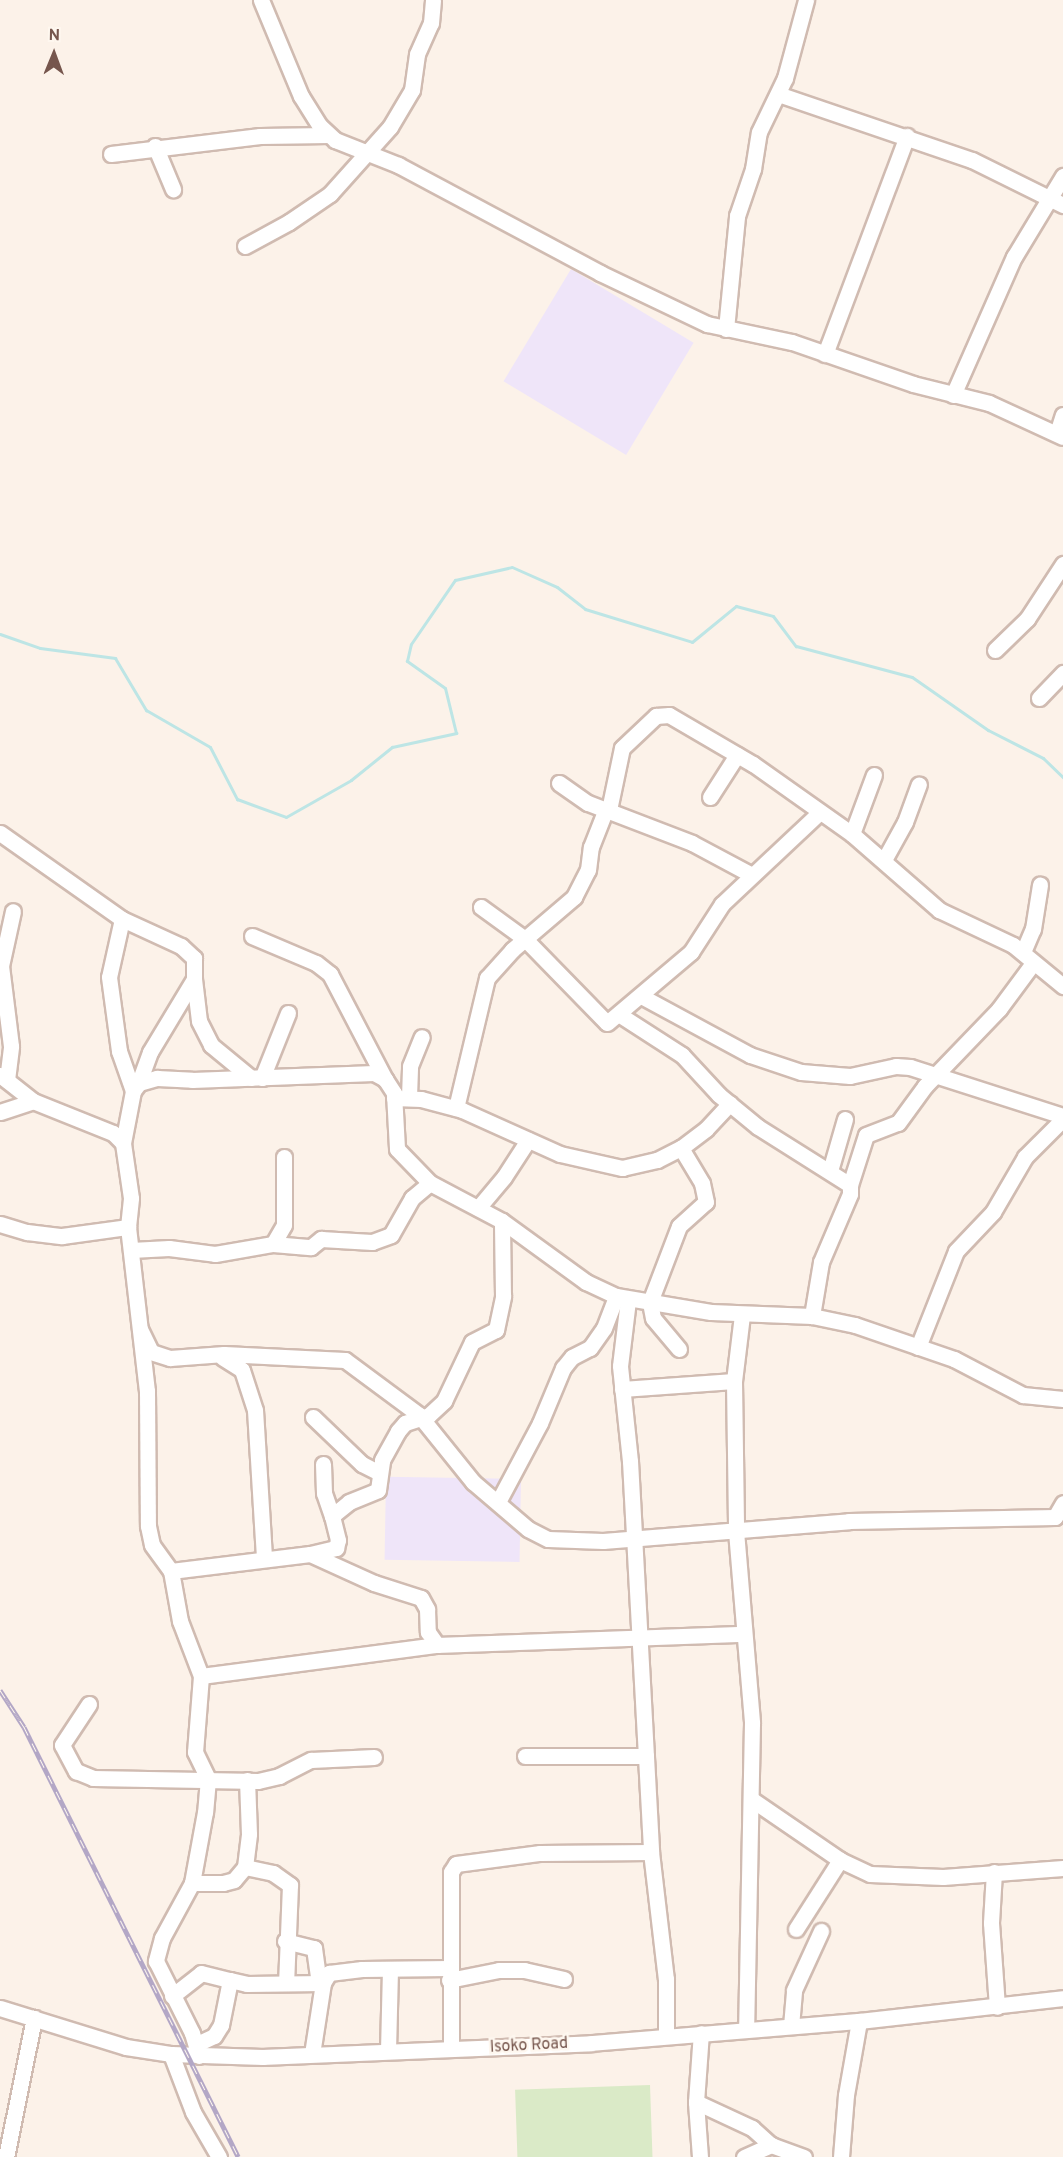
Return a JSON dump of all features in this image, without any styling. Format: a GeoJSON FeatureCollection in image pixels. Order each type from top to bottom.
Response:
{"type":"FeatureCollection","features":[{"type":"Feature","properties":{"kind":"street"},"geometry":{"type":"LineString","coordinates":[[261,0],[301,96],[328,135]]}},
{"type":"Feature","properties":{"kind":"street"},"geometry":{"type":"LineString","coordinates":[[245,246],[330,194],[400,114],[412,90],[417,54],[431,23],[433,0]]}},
{"type":"Feature","properties":{"kind":"street"},"geometry":{"type":"LineString","coordinates":[[726,329],[734,228],[753,169],[759,132],[778,94],[807,0]]}},
{"type":"Feature","properties":{"kind":"street"},"geometry":{"type":"LineString","coordinates":[[778,94],[908,136],[972,160],[1057,202]]}},
{"type":"Feature","properties":{"kind":"street"},"geometry":{"type":"LineString","coordinates":[[111,154],[155,146],[277,135],[328,135],[369,152],[600,273],[686,315],[726,329],[783,339],[953,395],[989,403],[1060,435],[1063,415]]}},
{"type":"Feature","properties":{"kind":"street"},"geometry":{"type":"LineString","coordinates":[[825,354],[908,136]]}},
{"type":"Feature","properties":{"kind":"street"},"geometry":{"type":"LineString","coordinates":[[155,146],[172,189]]}},
{"type":"Feature","properties":{"kind":"street"},"geometry":{"type":"LineString","coordinates":[[953,395],[1014,257],[1038,212],[1057,202],[1063,176]]}},
{"type":"Feature","properties":{"kind":"street"},"geometry":{"type":"LineString","coordinates":[[995,650],[1028,619],[1063,564]]}},
{"type":"Feature","properties":{"kind":"street"},"geometry":{"type":"LineString","coordinates":[[1039,698],[1063,673]]}},
{"type":"Feature","properties":{"kind":"street"},"geometry":{"type":"LineString","coordinates":[[456,1108],[487,978],[580,888],[608,810],[622,748],[659,714],[669,715],[737,755],[852,834],[939,910],[1028,958],[1063,986]]}},
{"type":"Feature","properties":{"kind":"street"},"geometry":{"type":"LineString","coordinates":[[710,797],[737,755]]}},
{"type":"Feature","properties":{"kind":"street"},"geometry":{"type":"LineString","coordinates":[[852,834],[874,775]]}},
{"type":"Feature","properties":{"kind":"street"},"geometry":{"type":"LineString","coordinates":[[559,783],[588,803],[692,843],[750,874]]}},
{"type":"Feature","properties":{"kind":"street"},"geometry":{"type":"LineString","coordinates":[[884,860],[905,822],[919,784]]}},
{"type":"Feature","properties":{"kind":"street"},"geometry":{"type":"LineString","coordinates":[[481,907],[525,939],[607,1023],[620,1015],[691,952],[717,910],[750,874],[820,812]]}},
{"type":"Feature","properties":{"kind":"street"},"geometry":{"type":"LineString","coordinates":[[0,833],[122,919],[188,950],[195,963],[197,1013],[211,1044],[256,1078]]}},
{"type":"Feature","properties":{"kind":"street"},"geometry":{"type":"LineString","coordinates":[[812,1316],[821,1262],[850,1194],[850,1185],[866,1136],[898,1123],[935,1074],[992,1017],[1028,958],[1040,885]]}},
{"type":"Feature","properties":{"kind":"street"},"geometry":{"type":"LineString","coordinates":[[13,911],[1,966],[11,1046],[3,1077],[33,1101],[113,1133],[123,1143]]}},
{"type":"Feature","properties":{"kind":"street"},"geometry":{"type":"LineString","coordinates":[[122,919],[109,977],[119,1052],[136,1087]]}},
{"type":"Feature","properties":{"kind":"street"},"geometry":{"type":"LineString","coordinates":[[252,936],[316,963],[330,974],[386,1079],[402,1098],[456,1108],[560,1154],[622,1168],[657,1160],[681,1148],[706,1129],[730,1103]]}},
{"type":"Feature","properties":{"kind":"street"},"geometry":{"type":"LineString","coordinates":[[194,979],[150,1052],[136,1087],[123,1143],[131,1198],[128,1227],[140,1329],[149,1440],[148,1526],[152,1545],[171,1571],[184,1635],[201,1676],[195,1752],[208,1779],[192,1883],[158,1951],[157,1967],[198,2050],[214,2036],[221,2025],[230,1980]]}},
{"type":"Feature","properties":{"kind":"street"},"geometry":{"type":"LineString","coordinates":[[641,996],[750,1054],[801,1072],[850,1076],[896,1066],[935,1074],[1063,1117],[1025,1157],[993,1212],[956,1251],[918,1347]]}},
{"type":"Feature","properties":{"kind":"street"},"geometry":{"type":"LineString","coordinates":[[256,1078],[288,1013]]}},
{"type":"Feature","properties":{"kind":"street"},"geometry":{"type":"LineString","coordinates":[[620,1015],[682,1055],[730,1103],[772,1137],[850,1185]]}},
{"type":"Feature","properties":{"kind":"street"},"geometry":{"type":"LineString","coordinates":[[422,1037],[410,1066],[402,1098],[397,1149],[430,1183],[502,1221],[586,1282],[622,1298],[742,1315],[812,1316],[855,1324],[954,1359],[1023,1395],[1063,1400]]}},
{"type":"Feature","properties":{"kind":"street"},"geometry":{"type":"LineString","coordinates":[[136,1087],[157,1078],[256,1078],[341,1071],[374,1073],[386,1079]]}},
{"type":"Feature","properties":{"kind":"street"},"geometry":{"type":"LineString","coordinates":[[0,1112],[33,1101]]}},
{"type":"Feature","properties":{"kind":"street"},"geometry":{"type":"LineString","coordinates":[[830,1171],[845,1119]]}},
{"type":"Feature","properties":{"kind":"street"},"geometry":{"type":"LineString","coordinates":[[478,1208],[504,1177],[528,1140]]}},
{"type":"Feature","properties":{"kind":"street"},"geometry":{"type":"LineString","coordinates":[[679,1350],[653,1318],[650,1302],[679,1226],[706,1202],[702,1183],[681,1148]]}},
{"type":"Feature","properties":{"kind":"street"},"geometry":{"type":"LineString","coordinates":[[273,1244],[284,1225],[284,1157]]}},
{"type":"Feature","properties":{"kind":"street"},"geometry":{"type":"LineString","coordinates":[[131,1250],[169,1248],[215,1254],[273,1244],[306,1247],[321,1239],[358,1243],[385,1239],[395,1231],[412,1198],[430,1183]]}},
{"type":"Feature","properties":{"kind":"street"},"geometry":{"type":"LineString","coordinates":[[332,1516],[349,1502],[378,1490],[382,1460],[398,1431],[419,1415],[429,1415],[444,1401],[472,1342],[496,1329],[503,1296],[502,1221]]}},
{"type":"Feature","properties":{"kind":"street"},"geometry":{"type":"LineString","coordinates":[[0,1224],[27,1232],[62,1236],[128,1227]]}},
{"type":"Feature","properties":{"kind":"street"},"geometry":{"type":"LineString","coordinates":[[622,1298],[620,1345],[622,1389],[634,1538],[651,1852],[666,1979],[666,2036]]}},
{"type":"Feature","properties":{"kind":"street"},"geometry":{"type":"LineString","coordinates":[[498,1502],[540,1423],[563,1368],[572,1357],[590,1348],[622,1298]]}},
{"type":"Feature","properties":{"kind":"street"},"geometry":{"type":"LineString","coordinates":[[742,1315],[734,1381],[736,1531],[752,1703],[746,2029]]}},
{"type":"Feature","properties":{"kind":"street"},"geometry":{"type":"LineString","coordinates":[[140,1329],[152,1352],[158,1356],[339,1358],[419,1415],[455,1465],[528,1529],[548,1539],[634,1538],[849,1521],[1055,1517],[1063,1503]]}},
{"type":"Feature","properties":{"kind":"street"},"geometry":{"type":"LineString","coordinates":[[214,1356],[239,1366],[253,1400],[264,1558]]}},
{"type":"Feature","properties":{"kind":"street"},"geometry":{"type":"LineString","coordinates":[[622,1389],[734,1381]]}},
{"type":"Feature","properties":{"kind":"street"},"geometry":{"type":"LineString","coordinates":[[313,1417],[362,1464],[381,1473]]}},
{"type":"Feature","properties":{"kind":"street"},"geometry":{"type":"LineString","coordinates":[[171,1571],[310,1554],[336,1548],[338,1540],[324,1493],[323,1464]]}},
{"type":"Feature","properties":{"kind":"street"},"geometry":{"type":"LineString","coordinates":[[310,1554],[374,1583],[421,1598],[427,1609],[428,1632],[437,1645]]}},
{"type":"Feature","properties":{"kind":"street"},"geometry":{"type":"LineString","coordinates":[[201,1676],[437,1645],[744,1634]]}},
{"type":"Feature","properties":{"kind":"street"},"geometry":{"type":"LineString","coordinates":[[89,1704],[62,1745],[82,1775],[106,1779],[247,1780],[279,1776],[311,1760],[374,1757]]}},
{"type":"Feature","properties":{"kind":"street"},"geometry":{"type":"LineString","coordinates":[[525,1756],[646,1756]]}},
{"type":"Feature","properties":{"kind":"street"},"geometry":{"type":"LineString","coordinates":[[192,1883],[224,1883],[234,1880],[245,1867],[249,1850],[247,1780]]}},
{"type":"Feature","properties":{"kind":"street"},"geometry":{"type":"LineString","coordinates":[[751,1799],[856,1870],[890,1876],[943,1877],[1063,1868]]}},
{"type":"Feature","properties":{"kind":"street"},"geometry":{"type":"LineString","coordinates":[[451,2049],[449,1974],[451,1872],[459,1861],[581,1850],[651,1852]]}},
{"type":"Feature","properties":{"kind":"street"},"geometry":{"type":"LineString","coordinates":[[796,1929],[840,1860]]}},
{"type":"Feature","properties":{"kind":"street"},"geometry":{"type":"LineString","coordinates":[[245,1867],[273,1873],[290,1885],[285,1941],[286,1983]]}},
{"type":"Feature","properties":{"kind":"street"},"geometry":{"type":"LineString","coordinates":[[994,1872],[991,1923],[996,2007]]}},
{"type":"Feature","properties":{"kind":"street"},"geometry":{"type":"LineString","coordinates":[[791,2026],[794,1990],[821,1931]]}},
{"type":"Feature","properties":{"kind":"street"},"geometry":{"type":"LineString","coordinates":[[285,1941],[314,1948],[321,1983],[312,2054]]}},
{"type":"Feature","properties":{"kind":"street"},"geometry":{"type":"LineString","coordinates":[[388,2051],[390,1969]]}},
{"type":"Feature","properties":{"kind":"street"},"geometry":{"type":"LineString","coordinates":[[321,1983],[329,1973],[390,1969],[449,1974],[524,1970],[564,1979]]}},
{"type":"Feature","properties":{"kind":"street"},"geometry":{"type":"LineString","coordinates":[[172,1996],[201,1973],[230,1980],[321,1983]]}},
{"type":"Feature","properties":{"kind":"street","name":"Isoko Road"},"geometry":{"type":"LineString","coordinates":[[0,2008],[126,2047],[171,2054],[198,2050],[312,2054],[451,2049],[666,2036],[859,2021],[1063,1998]]}},
{"type":"Feature","properties":{"kind":"street"},"geometry":{"type":"LineString","coordinates":[[6,2157],[5,2127],[34,2018]]}},
{"type":"Feature","properties":{"kind":"street"},"geometry":{"type":"LineString","coordinates":[[841,2157],[846,2095],[859,2021]]}},
{"type":"Feature","properties":{"kind":"street"},"geometry":{"type":"LineString","coordinates":[[700,2157],[696,2102],[701,2033]]}},
{"type":"Feature","properties":{"kind":"street"},"geometry":{"type":"LineString","coordinates":[[171,2054],[193,2112],[219,2157]]}},
{"type":"Feature","properties":{"kind":"street"},"geometry":{"type":"LineString","coordinates":[[696,2102],[752,2128],[771,2145],[804,2157]]}},
{"type":"Feature","properties":{"kind":"street"},"geometry":{"type":"LineString","coordinates":[[744,2157],[771,2145]]}},
{"type":"Feature","properties":{"kind":"shaded area"},"geometry":{"type":"Polygon","coordinates":[[[571,269],[694,343],[626,455],[504,381],[571,269]]]}},
{"type":"Feature","properties":{"kind":"shaded area"},"geometry":{"type":"Polygon","coordinates":[[[386,1477],[521,1479],[520,1562],[385,1560],[386,1477]]]}},
{"type":"Feature","properties":{"kind":"green space"},"geometry":{"type":"Polygon","coordinates":[[[650,2085],[653,2157],[517,2157],[515,2090],[650,2085]]]}},
{"type":"Feature","properties":{"kind":"waterway"},"geometry":{"type":"LineString","coordinates":[[0,634],[40,648],[115,658],[146,710],[210,747],[237,799],[286,817],[351,780],[392,747],[456,733],[445,688],[407,661],[411,644],[455,580],[512,567],[557,587],[585,609],[692,642],[736,606],[773,616],[796,646],[912,677],[988,730],[1043,758],[1063,777]]}},
{"type":"Feature","properties":{"kind":"railway"},"geometry":{"type":"LineString","coordinates":[[0,1690],[24,1727],[238,2157]]}}]}
